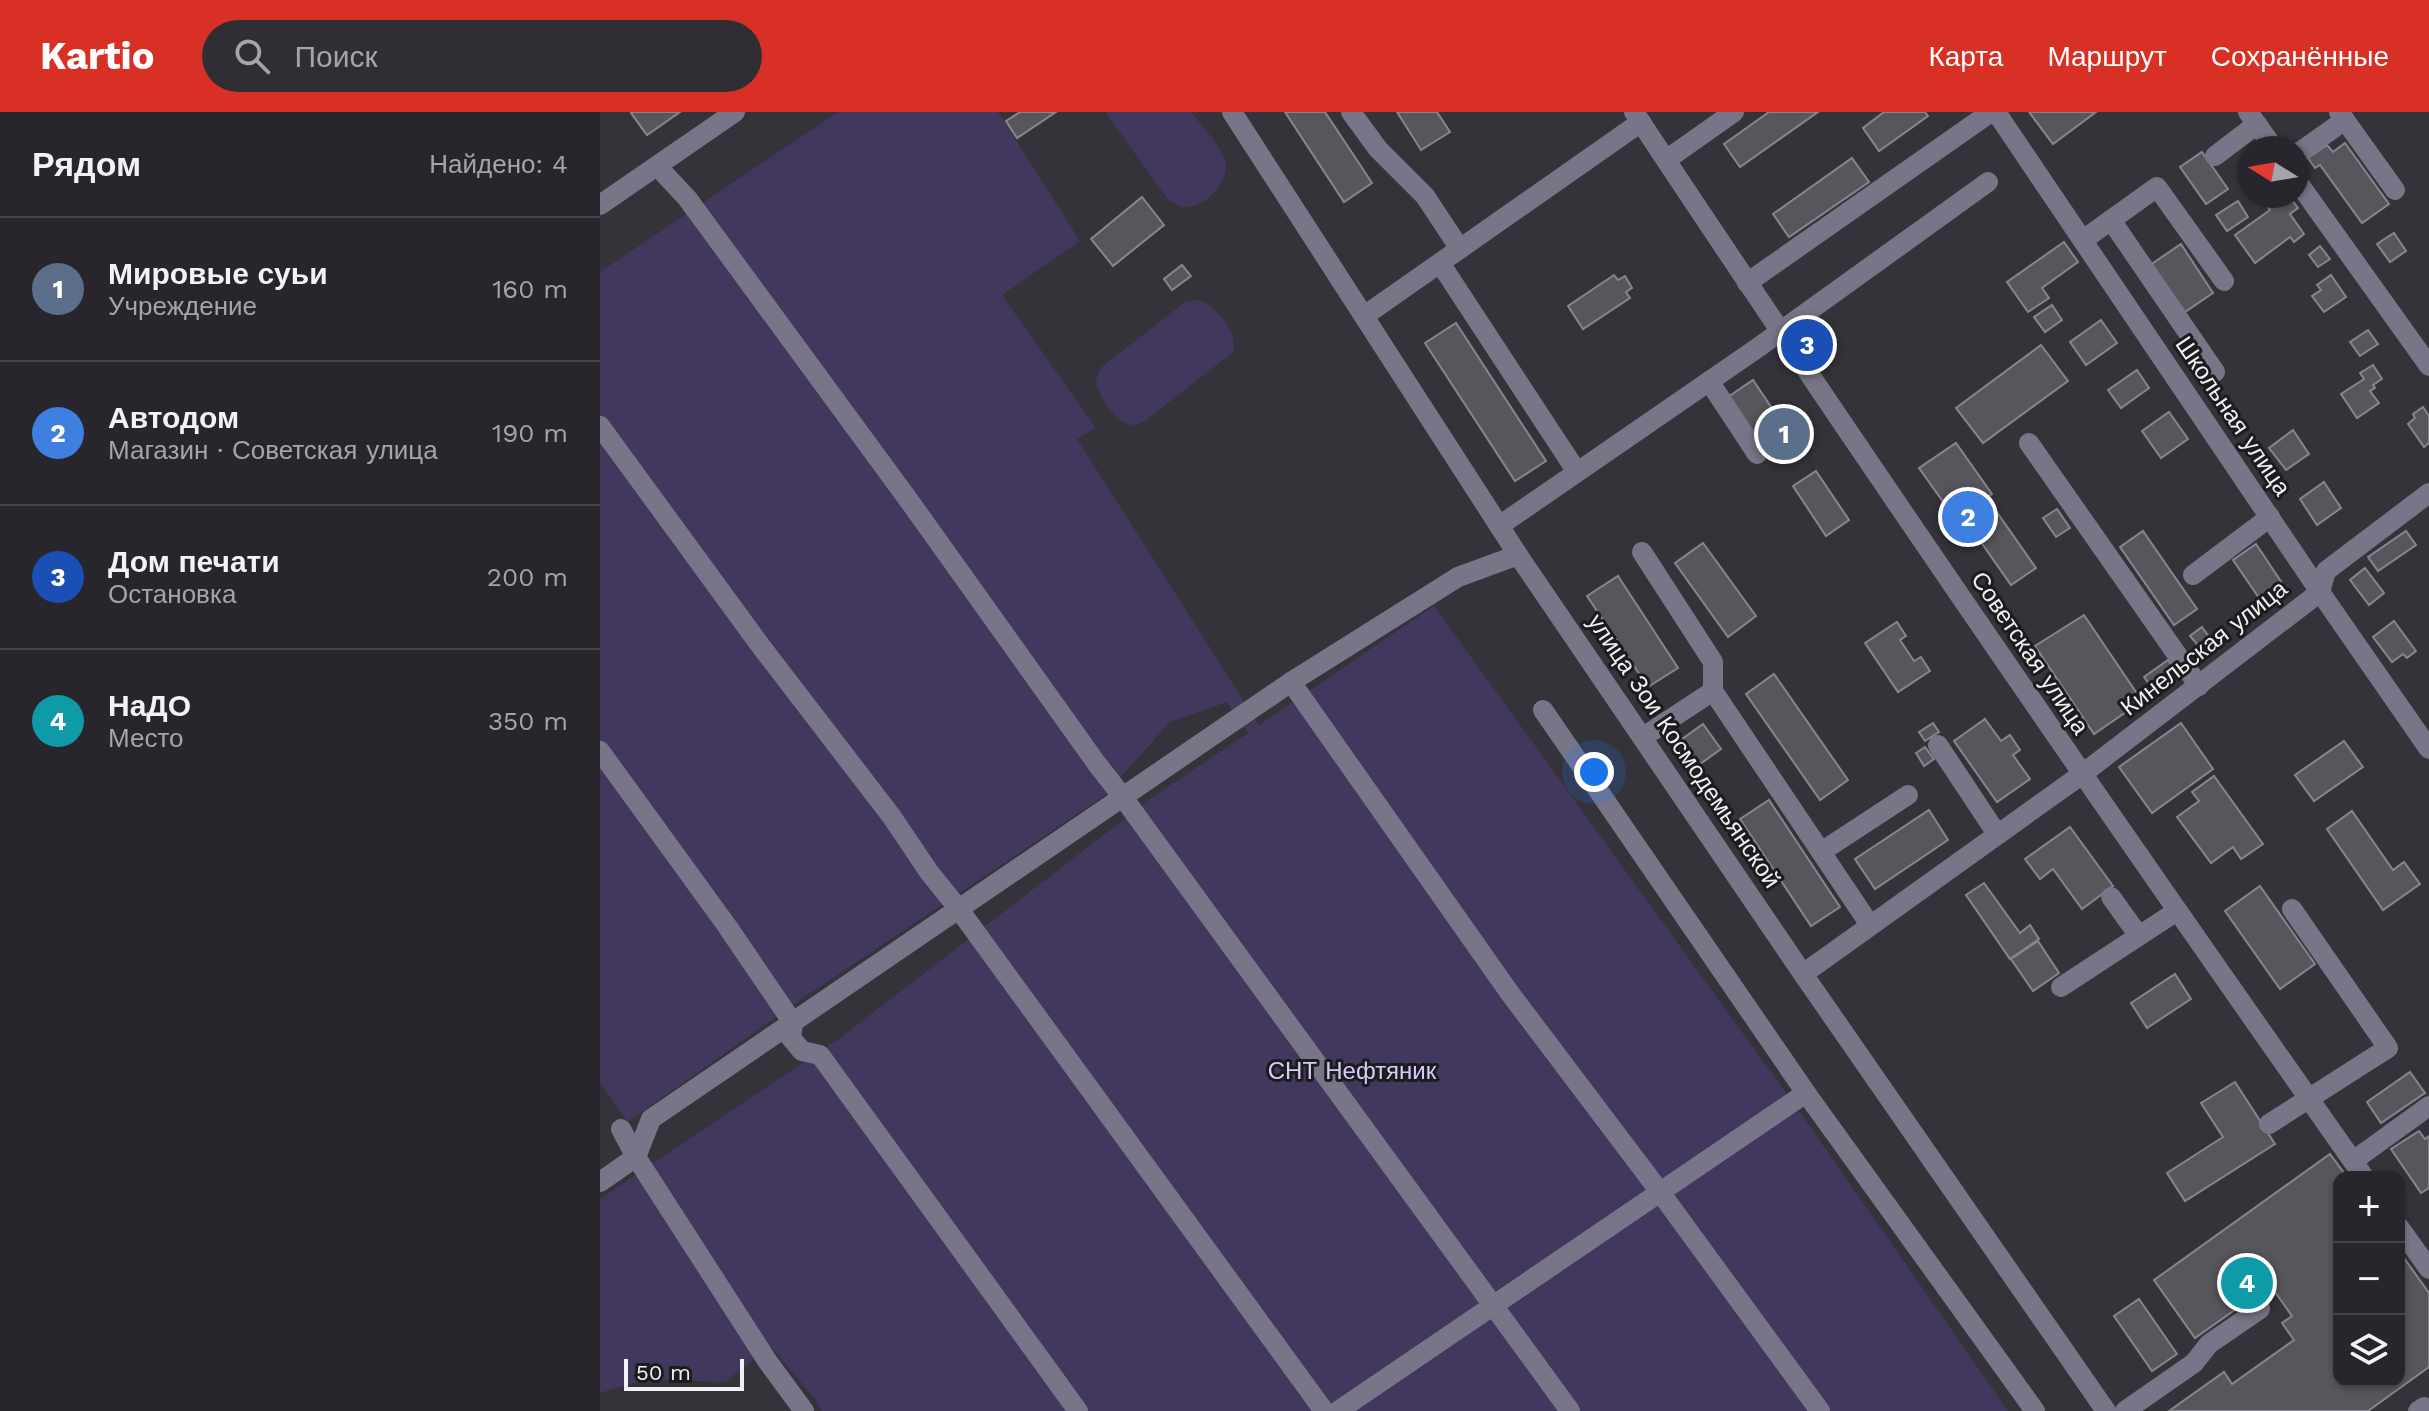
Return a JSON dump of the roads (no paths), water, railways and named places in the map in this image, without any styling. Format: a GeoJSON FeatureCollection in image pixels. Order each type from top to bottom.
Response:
{"type":"FeatureCollection","features":[{"type":"Feature","properties":{"kind":"street"},"geometry":{"type":"LineString","coordinates":[[600,205],[735,112]]}},
{"type":"Feature","properties":{"kind":"street","name":"улица Зои Космодемьянской"},"geometry":{"type":"LineString","coordinates":[[1232,112],[1518,555],[2106,1411]]}},
{"type":"Feature","properties":{"kind":"street"},"geometry":{"type":"LineString","coordinates":[[1351,112],[1378,149],[1425,196],[1460,249]]}},
{"type":"Feature","properties":{"kind":"street"},"geometry":{"type":"LineString","coordinates":[[1666,160],[1734,112]]}},
{"type":"Feature","properties":{"kind":"street"},"geometry":{"type":"LineString","coordinates":[[1747,283],[1994,112]]}},
{"type":"Feature","properties":{"kind":"street","name":"Школьная улица"},"geometry":{"type":"LineString","coordinates":[[1994,112],[2429,749]]}},
{"type":"Feature","properties":{"kind":"street"},"geometry":{"type":"LineString","coordinates":[[2309,144],[2342,116],[2395,190]]}},
{"type":"Feature","properties":{"kind":"street"},"geometry":{"type":"LineString","coordinates":[[1364,316],[1638,117]]}},
{"type":"Feature","properties":{"kind":"street","name":"Советская улица"},"geometry":{"type":"LineString","coordinates":[[1638,117],[2081,775],[2358,1169]]}},
{"type":"Feature","properties":{"kind":"street"},"geometry":{"type":"LineString","coordinates":[[2215,156],[2252,118],[2265,136]]}},
{"type":"Feature","properties":{"kind":"street"},"geometry":{"type":"LineString","coordinates":[[657,166],[687,198],[901,489],[1097,764],[1570,1411]]}},
{"type":"Feature","properties":{"kind":"street"},"geometry":{"type":"LineString","coordinates":[[1499,526],[1780,332],[1988,182]]}},
{"type":"Feature","properties":{"kind":"street"},"geometry":{"type":"LineString","coordinates":[[2083,240],[2157,187],[2224,281]]}},
{"type":"Feature","properties":{"kind":"street"},"geometry":{"type":"LineString","coordinates":[[2309,198],[2429,366]]}},
{"type":"Feature","properties":{"kind":"street"},"geometry":{"type":"LineString","coordinates":[[2111,220],[2215,372]]}},
{"type":"Feature","properties":{"kind":"street"},"geometry":{"type":"LineString","coordinates":[[1440,263],[1577,472]]}},
{"type":"Feature","properties":{"kind":"street"},"geometry":{"type":"LineString","coordinates":[[1709,381],[1757,454]]}},
{"type":"Feature","properties":{"kind":"street"},"geometry":{"type":"LineString","coordinates":[[600,426],[760,645],[883,804],[929,872],[1324,1411]]}},
{"type":"Feature","properties":{"kind":"street"},"geometry":{"type":"LineString","coordinates":[[2029,443],[2199,686]]}},
{"type":"Feature","properties":{"kind":"street","name":"Кинельская улица"},"geometry":{"type":"LineString","coordinates":[[1803,974],[2081,775],[2199,686],[2320,592],[2326,571],[2429,493]]}},
{"type":"Feature","properties":{"kind":"street"},"geometry":{"type":"LineString","coordinates":[[2193,575],[2270,517]]}},
{"type":"Feature","properties":{"kind":"street"},"geometry":{"type":"LineString","coordinates":[[1642,552],[1713,662],[1713,691],[1870,925]]}},
{"type":"Feature","properties":{"kind":"street"},"geometry":{"type":"LineString","coordinates":[[601,1181],[636,1157],[651,1119],[1122,796],[1291,682],[1458,577],[1518,555]]}},
{"type":"Feature","properties":{"kind":"street"},"geometry":{"type":"LineString","coordinates":[[1291,682],[1509,992],[1820,1411]]}},
{"type":"Feature","properties":{"kind":"street"},"geometry":{"type":"LineString","coordinates":[[1643,737],[1713,691]]}},
{"type":"Feature","properties":{"kind":"street"},"geometry":{"type":"LineString","coordinates":[[1543,710],[1806,1093],[2035,1411]]}},
{"type":"Feature","properties":{"kind":"street"},"geometry":{"type":"LineString","coordinates":[[1938,745],[1997,834]]}},
{"type":"Feature","properties":{"kind":"street"},"geometry":{"type":"LineString","coordinates":[[600,751],[793,1023],[791,1038],[802,1051],[820,1055],[1078,1411]]}},
{"type":"Feature","properties":{"kind":"street"},"geometry":{"type":"LineString","coordinates":[[1821,852],[1908,795]]}},
{"type":"Feature","properties":{"kind":"street"},"geometry":{"type":"LineString","coordinates":[[2111,897],[2139,936]]}},
{"type":"Feature","properties":{"kind":"street"},"geometry":{"type":"LineString","coordinates":[[2269,1124],[2388,1048],[2292,909]]}},
{"type":"Feature","properties":{"kind":"street"},"geometry":{"type":"LineString","coordinates":[[2061,987],[2177,911]]}},
{"type":"Feature","properties":{"kind":"street"},"geometry":{"type":"LineString","coordinates":[[1338,1411],[1806,1093]]}},
{"type":"Feature","properties":{"kind":"street"},"geometry":{"type":"LineString","coordinates":[[2358,1169],[2429,1106]]}},
{"type":"Feature","properties":{"kind":"street"},"geometry":{"type":"LineString","coordinates":[[621,1129],[768,1362],[804,1411]]}},
{"type":"Feature","properties":{"kind":"street"},"geometry":{"type":"LineString","coordinates":[[2405,1235],[2429,1269]]}},
{"type":"Feature","properties":{"kind":"street"},"geometry":{"type":"LineString","coordinates":[[2125,1411],[2194,1363],[2209,1344],[2260,1309]]}},
{"type":"Feature","properties":{"kind":"place","name":"Дом печати"},"geometry":{"type":"Point","coordinates":[1807,345]}},
{"type":"Feature","properties":{"kind":"place","name":"Мировые суьи"},"geometry":{"type":"Point","coordinates":[1784,434]}},
{"type":"Feature","properties":{"kind":"place","name":"Автодом"},"geometry":{"type":"Point","coordinates":[1968,517]}},
{"type":"Feature","properties":{"kind":"place","name":"НаДО"},"geometry":{"type":"Point","coordinates":[2247,1283]}},
{"type":"Feature","properties":{"kind":"park label","name":"СНТ Нефтяник"},"geometry":{"type":"Point","coordinates":[1352,1071]}}]}
